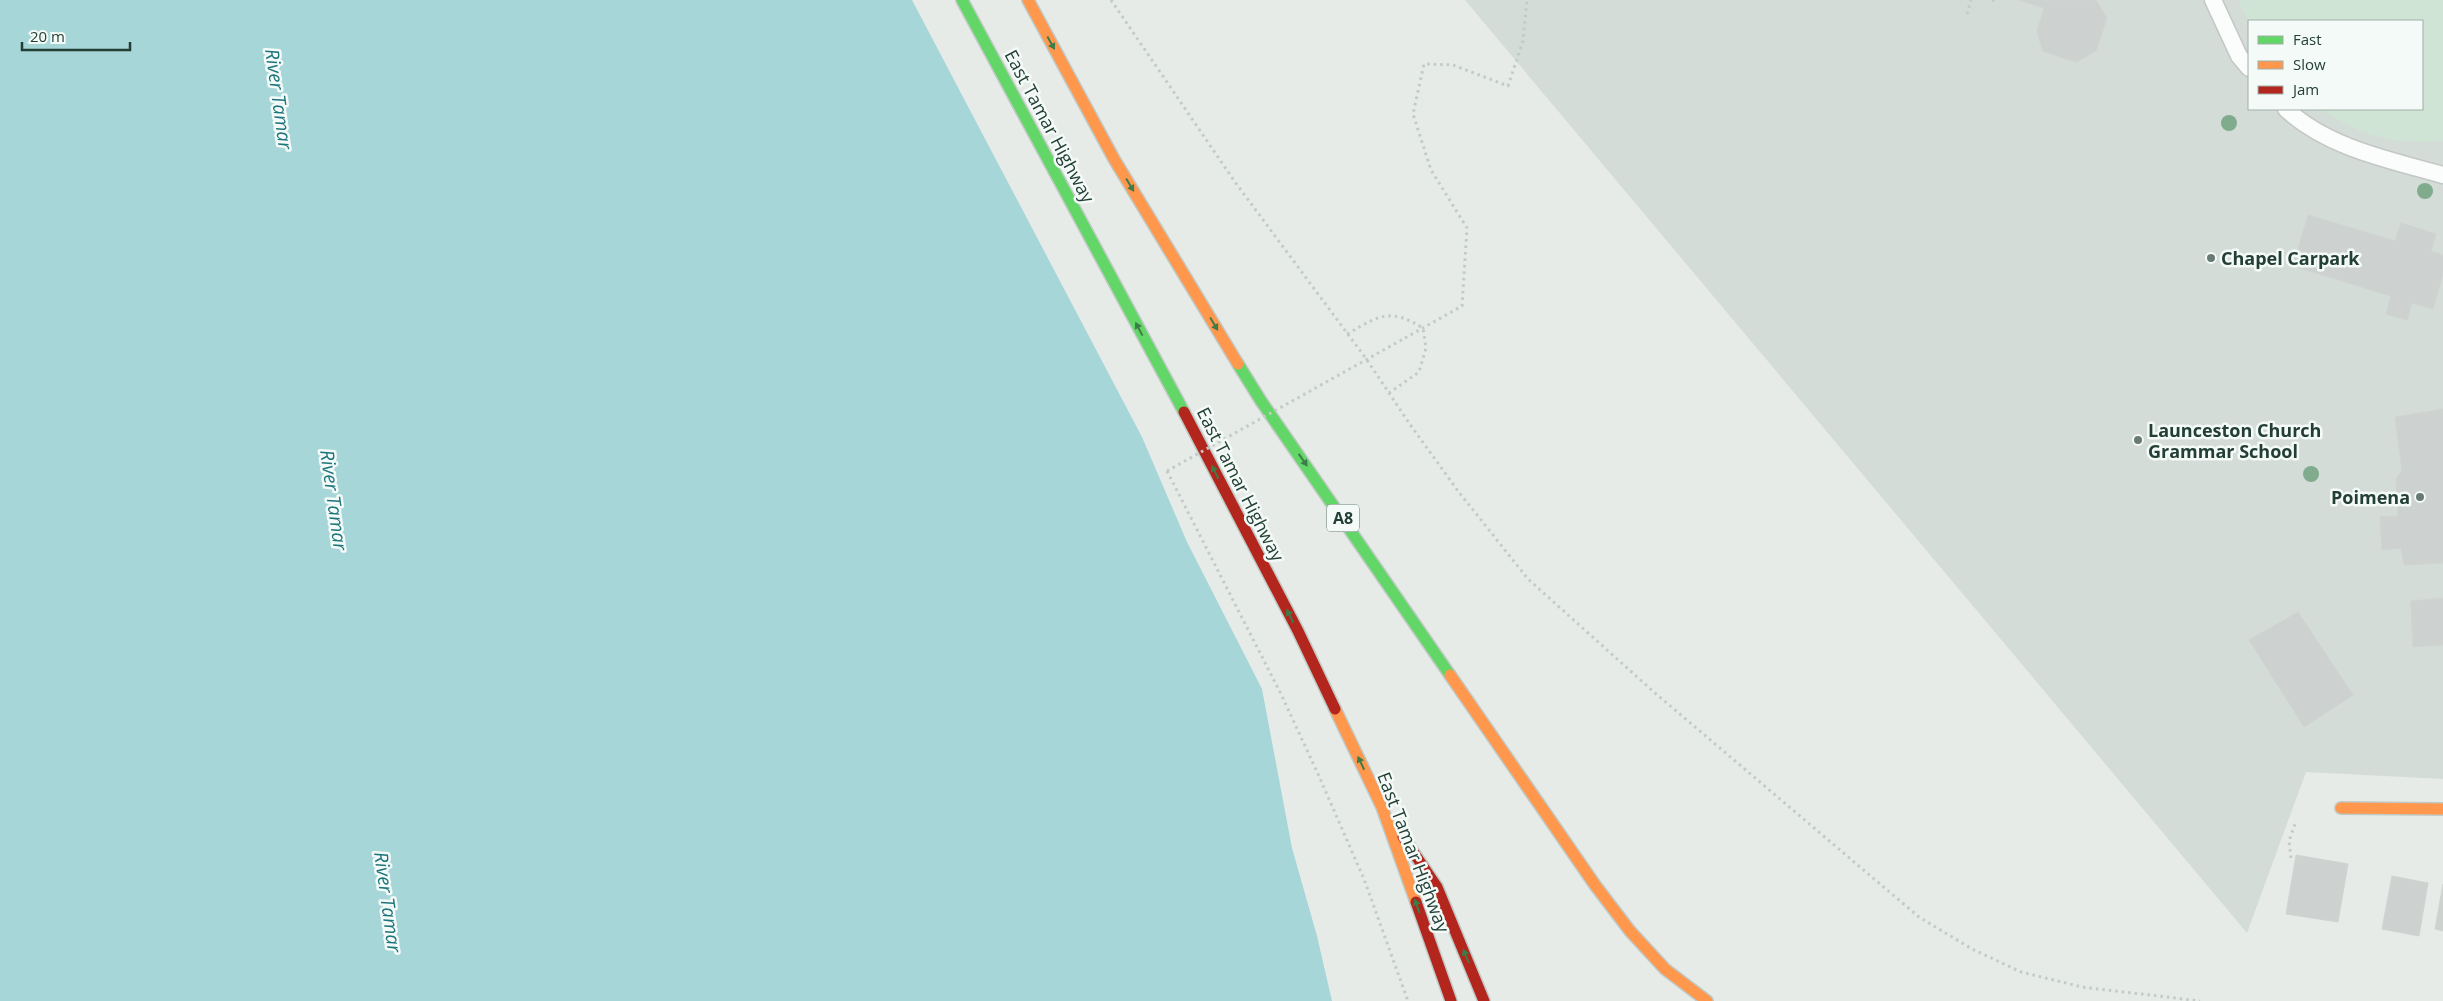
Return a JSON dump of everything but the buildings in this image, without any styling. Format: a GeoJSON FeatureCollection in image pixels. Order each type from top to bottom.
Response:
{"type":"FeatureCollection","features":[{"type":"Feature","properties":{"kind":"main road","name":"East Tamar Highway"},"geometry":{"type":"LineString","coordinates":[[962,0],[1190,424],[1298,631],[1382,806],[1450,1001]]}},
{"type":"Feature","properties":{"kind":"main road","name":"A8"},"geometry":{"type":"LineString","coordinates":[[1028,0],[1114,159],[1262,401],[1595,885],[1630,931],[1665,969],[1707,1001]]}},
{"type":"Feature","properties":{"kind":"main road"},"geometry":{"type":"LineString","coordinates":[[1382,806],[1437,887],[1484,1001]]}},
{"type":"Feature","properties":{"kind":"main road"},"geometry":{"type":"LineString","coordinates":[[2341,808],[2443,809]]}},
{"type":"Feature","properties":{"kind":"lane"},"geometry":{"type":"LineString","coordinates":[[2213,0],[2239,56],[2248,67]]}},
{"type":"Feature","properties":{"kind":"lane"},"geometry":{"type":"LineString","coordinates":[[2288,110],[2331,139],[2385,158],[2443,175]]}},
{"type":"Feature","properties":{"kind":"path"},"geometry":{"type":"LineString","coordinates":[[1111,0],[1235,182],[1347,334],[1458,491],[1528,578],[1655,694],[1919,917],[1972,949],[2020,972],[2082,987],[2170,999],[2200,1001]]}},
{"type":"Feature","properties":{"kind":"path"},"geometry":{"type":"LineString","coordinates":[[1408,1001],[1364,880],[1318,774],[1281,694],[1167,471],[1462,306],[1467,228],[1431,170],[1413,114],[1424,64],[1453,65],[1508,86],[1523,42],[1526,0]]}},
{"type":"Feature","properties":{"kind":"path"},"geometry":{"type":"LineString","coordinates":[[1967,14],[1970,0]]}},
{"type":"Feature","properties":{"kind":"path"},"geometry":{"type":"LineString","coordinates":[[1347,334],[1381,315],[1407,318],[1423,328],[1426,348],[1419,372],[1389,393]]}},
{"type":"Feature","properties":{"kind":"path"},"geometry":{"type":"LineString","coordinates":[[2290,858],[2289,841],[2295,824]]}},
{"type":"Feature","properties":{"kind":"shaded area","name":"Launceston Church Grammar School"},"geometry":{"type":"Polygon","coordinates":[[[1465,0],[2443,0],[2443,779],[2306,772],[2247,933],[1465,0]]]}},
{"type":"Feature","properties":{"kind":"green space"},"geometry":{"type":"Polygon","coordinates":[[[2238,0],[2443,0],[2443,141],[2410,142],[2380,137],[2350,126],[2323,110],[2423,110],[2423,20],[2248,21],[2238,0]]]}},
{"type":"Feature","properties":{"kind":"water","name":"River Tamar"},"geometry":{"type":"Polygon","coordinates":[[[0,0],[912,0],[1142,437],[1187,542],[1262,689],[1292,848],[1317,936],[1332,1001],[0,1001],[0,0]]]}},
{"type":"Feature","properties":{"kind":"traffic: fast"},"geometry":{"type":"LineString","coordinates":[[962,0],[1184,412]]}},
{"type":"Feature","properties":{"kind":"traffic: fast"},"geometry":{"type":"LineString","coordinates":[[1238,364],[1261,401],[1450,675]]}},
{"type":"Feature","properties":{"kind":"traffic: slow"},"geometry":{"type":"LineString","coordinates":[[1028,0],[1114,159],[1238,364]]}},
{"type":"Feature","properties":{"kind":"traffic: slow"},"geometry":{"type":"LineString","coordinates":[[1450,675],[1595,885],[1630,931],[1665,969],[1707,1001]]}},
{"type":"Feature","properties":{"kind":"traffic: slow"},"geometry":{"type":"LineString","coordinates":[[1335,709],[1382,807],[1416,902]]}},
{"type":"Feature","properties":{"kind":"traffic: slow"},"geometry":{"type":"LineString","coordinates":[[2341,808],[2443,809]]}},
{"type":"Feature","properties":{"kind":"traffic: jam"},"geometry":{"type":"LineString","coordinates":[[1184,412],[1298,631],[1335,709]]}},
{"type":"Feature","properties":{"kind":"traffic: jam"},"geometry":{"type":"LineString","coordinates":[[1403,837],[1437,887],[1484,1001]]}},
{"type":"Feature","properties":{"kind":"traffic: jam"},"geometry":{"type":"LineString","coordinates":[[1416,902],[1451,1001]]}},
{"type":"Feature","properties":{"kind":"place","name":"Chapel Carpark"},"geometry":{"type":"Point","coordinates":[2211,258]}},
{"type":"Feature","properties":{"kind":"place","name":"Launceston Church Grammar School"},"geometry":{"type":"Point","coordinates":[2138,440]}},
{"type":"Feature","properties":{"kind":"place","name":"Poimena"},"geometry":{"type":"Point","coordinates":[2420,497]}}]}
